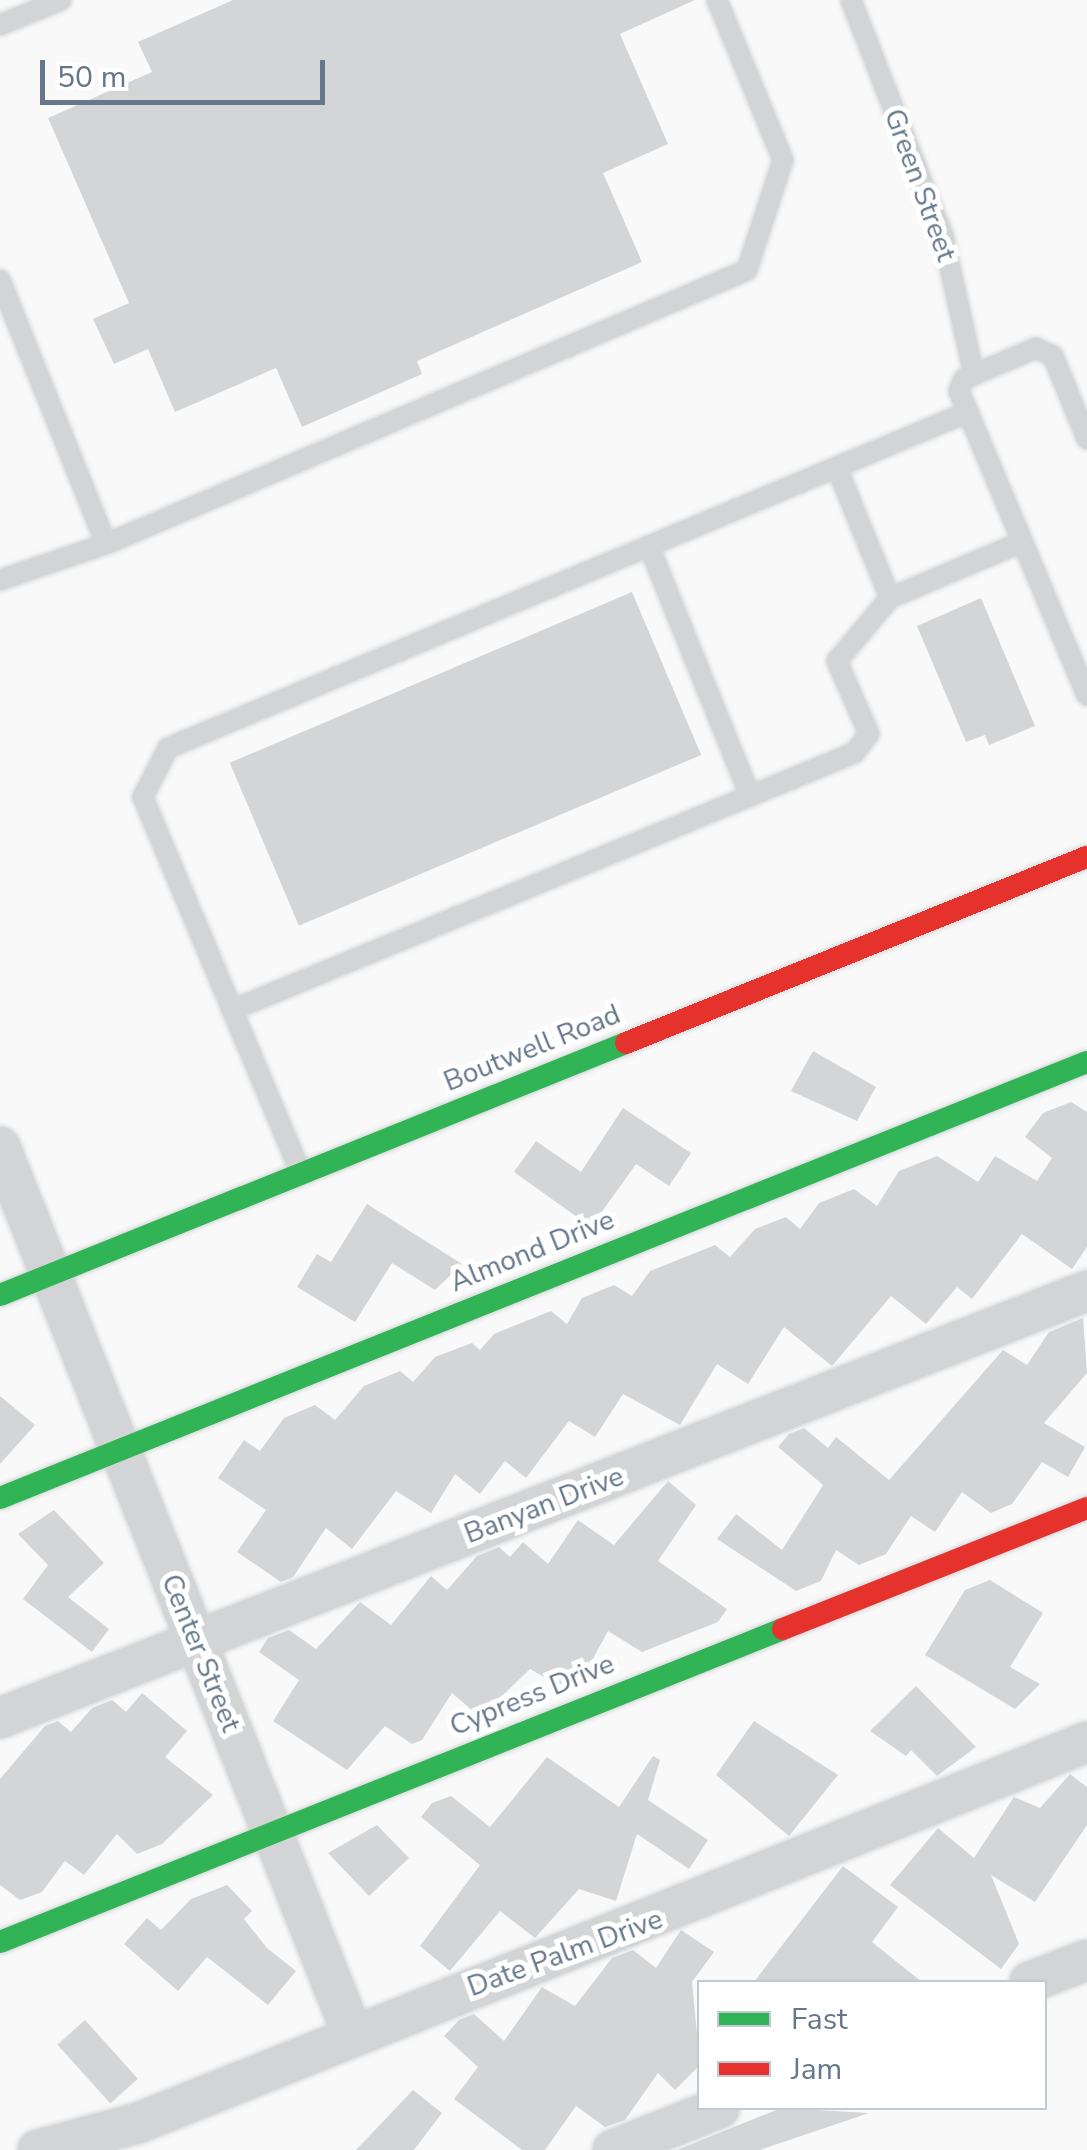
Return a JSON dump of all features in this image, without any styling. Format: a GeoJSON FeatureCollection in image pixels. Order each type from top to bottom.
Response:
{"type":"FeatureCollection","features":[{"type":"Feature","properties":{"kind":"street","name":"Boutwell Road"},"geometry":{"type":"LineString","coordinates":[[0,1295],[1087,857]]}},
{"type":"Feature","properties":{"kind":"street","name":"Almond Drive"},"geometry":{"type":"LineString","coordinates":[[0,1498],[1087,1062]]}},
{"type":"Feature","properties":{"kind":"street","name":"Center Street"},"geometry":{"type":"LineString","coordinates":[[0,1147],[352,2032]]}},
{"type":"Feature","properties":{"kind":"street","name":"Banyan Drive"},"geometry":{"type":"LineString","coordinates":[[0,1718],[1087,1291]]}},
{"type":"Feature","properties":{"kind":"street","name":"Cypress Drive"},"geometry":{"type":"LineString","coordinates":[[0,1942],[272,1830],[1087,1508]]}},
{"type":"Feature","properties":{"kind":"street","name":"Date Palm Drive"},"geometry":{"type":"LineString","coordinates":[[38,2150],[138,2123],[352,2032],[706,1901],[1087,1742]]}},
{"type":"Feature","properties":{"kind":"street"},"geometry":{"type":"LineString","coordinates":[[1035,1980],[1087,1960]]}},
{"type":"Feature","properties":{"kind":"street"},"geometry":{"type":"LineString","coordinates":[[613,2150],[714,2110]]}},
{"type":"Feature","properties":{"kind":"lane"},"geometry":{"type":"LineString","coordinates":[[0,25],[62,0]]}},
{"type":"Feature","properties":{"kind":"lane"},"geometry":{"type":"LineString","coordinates":[[0,580],[106,544],[747,270],[783,160],[717,0]]}},
{"type":"Feature","properties":{"kind":"lane","name":"Green Street"},"geometry":{"type":"LineString","coordinates":[[850,0],[943,236],[974,375]]}},
{"type":"Feature","properties":{"kind":"lane"},"geometry":{"type":"LineString","coordinates":[[0,280],[106,544]]}},
{"type":"Feature","properties":{"kind":"lane"},"geometry":{"type":"LineString","coordinates":[[1087,439],[1053,356],[1036,348],[974,375],[959,391],[1087,695]]}},
{"type":"Feature","properties":{"kind":"lane"},"geometry":{"type":"LineString","coordinates":[[301,1173],[142,797],[168,748],[968,412]]}},
{"type":"Feature","properties":{"kind":"lane"},"geometry":{"type":"LineString","coordinates":[[836,468],[890,598]]}},
{"type":"Feature","properties":{"kind":"lane"},"geometry":{"type":"LineString","coordinates":[[232,1010],[854,754],[869,734],[836,661],[890,598],[1022,542]]}},
{"type":"Feature","properties":{"kind":"lane"},"geometry":{"type":"LineString","coordinates":[[649,546],[750,796]]}},
{"type":"Feature","properties":{"kind":"building"},"geometry":{"type":"Polygon","coordinates":[[[233,0],[695,0],[620,34],[668,144],[603,173],[642,262],[417,361],[422,374],[302,427],[276,368],[175,412],[148,349],[114,364],[93,319],[129,303],[48,118],[152,72],[138,42],[233,0]]]}},
{"type":"Feature","properties":{"kind":"building"},"geometry":{"type":"Polygon","coordinates":[[[632,592],[701,755],[299,926],[230,763],[632,592]]]}},
{"type":"Feature","properties":{"kind":"building"},"geometry":{"type":"Polygon","coordinates":[[[981,598],[1035,726],[989,745],[985,735],[966,742],[917,626],[981,598]]]}},
{"type":"Feature","properties":{"kind":"building"},"geometry":{"type":"Polygon","coordinates":[[[813,1051],[876,1087],[857,1121],[791,1091],[813,1051]]]}},
{"type":"Feature","properties":{"kind":"building"},"geometry":{"type":"Polygon","coordinates":[[[1071,1102],[1087,1112],[1087,1247],[1072,1269],[1022,1234],[972,1299],[957,1287],[926,1324],[891,1296],[832,1366],[784,1327],[748,1384],[717,1364],[680,1425],[623,1394],[595,1437],[569,1421],[526,1478],[505,1461],[480,1494],[455,1474],[431,1513],[396,1491],[352,1549],[326,1528],[293,1577],[281,1582],[237,1552],[266,1510],[218,1478],[244,1440],[260,1451],[284,1418],[315,1405],[335,1420],[364,1386],[400,1371],[413,1382],[435,1357],[472,1343],[480,1350],[494,1334],[551,1311],[567,1324],[582,1298],[614,1285],[632,1296],[650,1271],[715,1245],[730,1257],[755,1229],[786,1217],[800,1229],[819,1203],[854,1189],[877,1206],[899,1171],[937,1156],[978,1182],[995,1156],[1037,1181],[1052,1158],[1025,1137],[1043,1113],[1071,1102]]]}},
{"type":"Feature","properties":{"kind":"building"},"geometry":{"type":"Polygon","coordinates":[[[623,1108],[691,1153],[669,1186],[636,1164],[591,1227],[514,1172],[536,1141],[581,1172],[623,1108]]]}},
{"type":"Feature","properties":{"kind":"building"},"geometry":{"type":"Polygon","coordinates":[[[367,1204],[462,1264],[435,1290],[392,1263],[355,1322],[297,1287],[317,1254],[331,1262],[367,1204]]]}},
{"type":"Feature","properties":{"kind":"building"},"geometry":{"type":"Polygon","coordinates":[[[1083,1318],[1087,1373],[1044,1423],[1085,1447],[1068,1477],[1042,1462],[1012,1504],[991,1513],[962,1492],[935,1532],[911,1516],[886,1554],[859,1565],[836,1550],[821,1581],[796,1591],[717,1539],[736,1514],[782,1550],[823,1485],[778,1447],[789,1434],[804,1428],[828,1448],[836,1437],[889,1480],[1003,1350],[1027,1365],[1049,1332],[1083,1318]]]}},
{"type":"Feature","properties":{"kind":"building"},"geometry":{"type":"Polygon","coordinates":[[[0,1396],[35,1425],[0,1464],[0,1396]]]}},
{"type":"Feature","properties":{"kind":"building"},"geometry":{"type":"Polygon","coordinates":[[[668,1481],[696,1505],[658,1561],[727,1609],[718,1622],[642,1652],[608,1631],[584,1675],[558,1685],[530,1669],[480,1717],[452,1693],[422,1740],[412,1744],[385,1726],[347,1770],[273,1721],[299,1680],[259,1652],[268,1638],[289,1630],[316,1649],[360,1602],[391,1625],[431,1576],[447,1590],[477,1556],[499,1547],[510,1557],[523,1542],[548,1564],[578,1520],[614,1545],[668,1481]]]}},
{"type":"Feature","properties":{"kind":"building"},"geometry":{"type":"Polygon","coordinates":[[[54,1510],[104,1563],[68,1597],[109,1629],[92,1652],[23,1599],[48,1565],[18,1534],[54,1510]]]}},
{"type":"Feature","properties":{"kind":"building"},"geometry":{"type":"Polygon","coordinates":[[[990,1580],[1043,1613],[1010,1667],[1040,1684],[1015,1709],[925,1655],[965,1590],[990,1580]]]}},
{"type":"Feature","properties":{"kind":"building"},"geometry":{"type":"Polygon","coordinates":[[[916,1686],[976,1747],[937,1776],[911,1750],[906,1756],[870,1731],[916,1686]]]}},
{"type":"Feature","properties":{"kind":"building"},"geometry":{"type":"Polygon","coordinates":[[[142,1693],[187,1731],[165,1757],[213,1795],[162,1844],[137,1854],[117,1834],[84,1875],[65,1861],[42,1892],[20,1900],[0,1885],[0,1779],[45,1726],[58,1721],[71,1732],[92,1708],[112,1700],[126,1712],[142,1693]]]}},
{"type":"Feature","properties":{"kind":"building"},"geometry":{"type":"Polygon","coordinates":[[[754,1721],[838,1775],[789,1836],[716,1775],[754,1721]]]}},
{"type":"Feature","properties":{"kind":"building"},"geometry":{"type":"Polygon","coordinates":[[[653,1756],[660,1760],[648,1800],[708,1840],[689,1869],[637,1834],[616,1901],[579,1889],[535,1938],[500,1911],[450,1971],[420,1946],[480,1865],[421,1817],[432,1803],[451,1796],[490,1827],[547,1757],[619,1807],[653,1756]]]}},
{"type":"Feature","properties":{"kind":"building"},"geometry":{"type":"Polygon","coordinates":[[[1070,1774],[1087,1787],[1087,1825],[1035,1902],[991,1875],[1019,1944],[1001,1969],[890,1885],[938,1828],[974,1858],[1014,1797],[1040,1808],[1070,1774]]]}},
{"type":"Feature","properties":{"kind":"building"},"geometry":{"type":"Polygon","coordinates":[[[377,1825],[409,1858],[369,1896],[328,1853],[377,1825]]]}},
{"type":"Feature","properties":{"kind":"building"},"geometry":{"type":"Polygon","coordinates":[[[843,1866],[898,1907],[872,1942],[920,1980],[756,1980],[843,1866]]]}},
{"type":"Feature","properties":{"kind":"building"},"geometry":{"type":"Polygon","coordinates":[[[227,1885],[252,1911],[244,1919],[267,1948],[296,1971],[268,2005],[207,1957],[178,1991],[124,1944],[147,1918],[161,1930],[191,1899],[227,1885]]]}},
{"type":"Feature","properties":{"kind":"building"},"geometry":{"type":"Polygon","coordinates":[[[681,1930],[714,1952],[692,1982],[697,2068],[675,2090],[658,2073],[625,2120],[605,2127],[576,2106],[545,2150],[522,2150],[454,2099],[478,2067],[444,2036],[459,2020],[474,2014],[504,2041],[542,1987],[575,2006],[612,1958],[633,1950],[656,1968],[681,1930]]]}},
{"type":"Feature","properties":{"kind":"building"},"geometry":{"type":"Polygon","coordinates":[[[85,2020],[138,2079],[110,2103],[58,2045],[85,2020]]]}},
{"type":"Feature","properties":{"kind":"building"},"geometry":{"type":"Polygon","coordinates":[[[413,2090],[442,2113],[414,2150],[356,2150],[413,2090]]]}},
{"type":"Feature","properties":{"kind":"building"},"geometry":{"type":"Polygon","coordinates":[[[776,2110],[869,2113],[760,2150],[677,2150],[776,2110]]]}},
{"type":"Feature","properties":{"kind":"traffic: fast"},"geometry":{"type":"LineString","coordinates":[[0,1295],[626,1043]]}},
{"type":"Feature","properties":{"kind":"traffic: fast"},"geometry":{"type":"LineString","coordinates":[[0,1498],[1087,1062]]}},
{"type":"Feature","properties":{"kind":"traffic: fast"},"geometry":{"type":"LineString","coordinates":[[0,1942],[783,1629]]}},
{"type":"Feature","properties":{"kind":"traffic: jam"},"geometry":{"type":"LineString","coordinates":[[626,1043],[1087,857]]}},
{"type":"Feature","properties":{"kind":"traffic: jam"},"geometry":{"type":"LineString","coordinates":[[783,1629],[1087,1508]]}}]}
